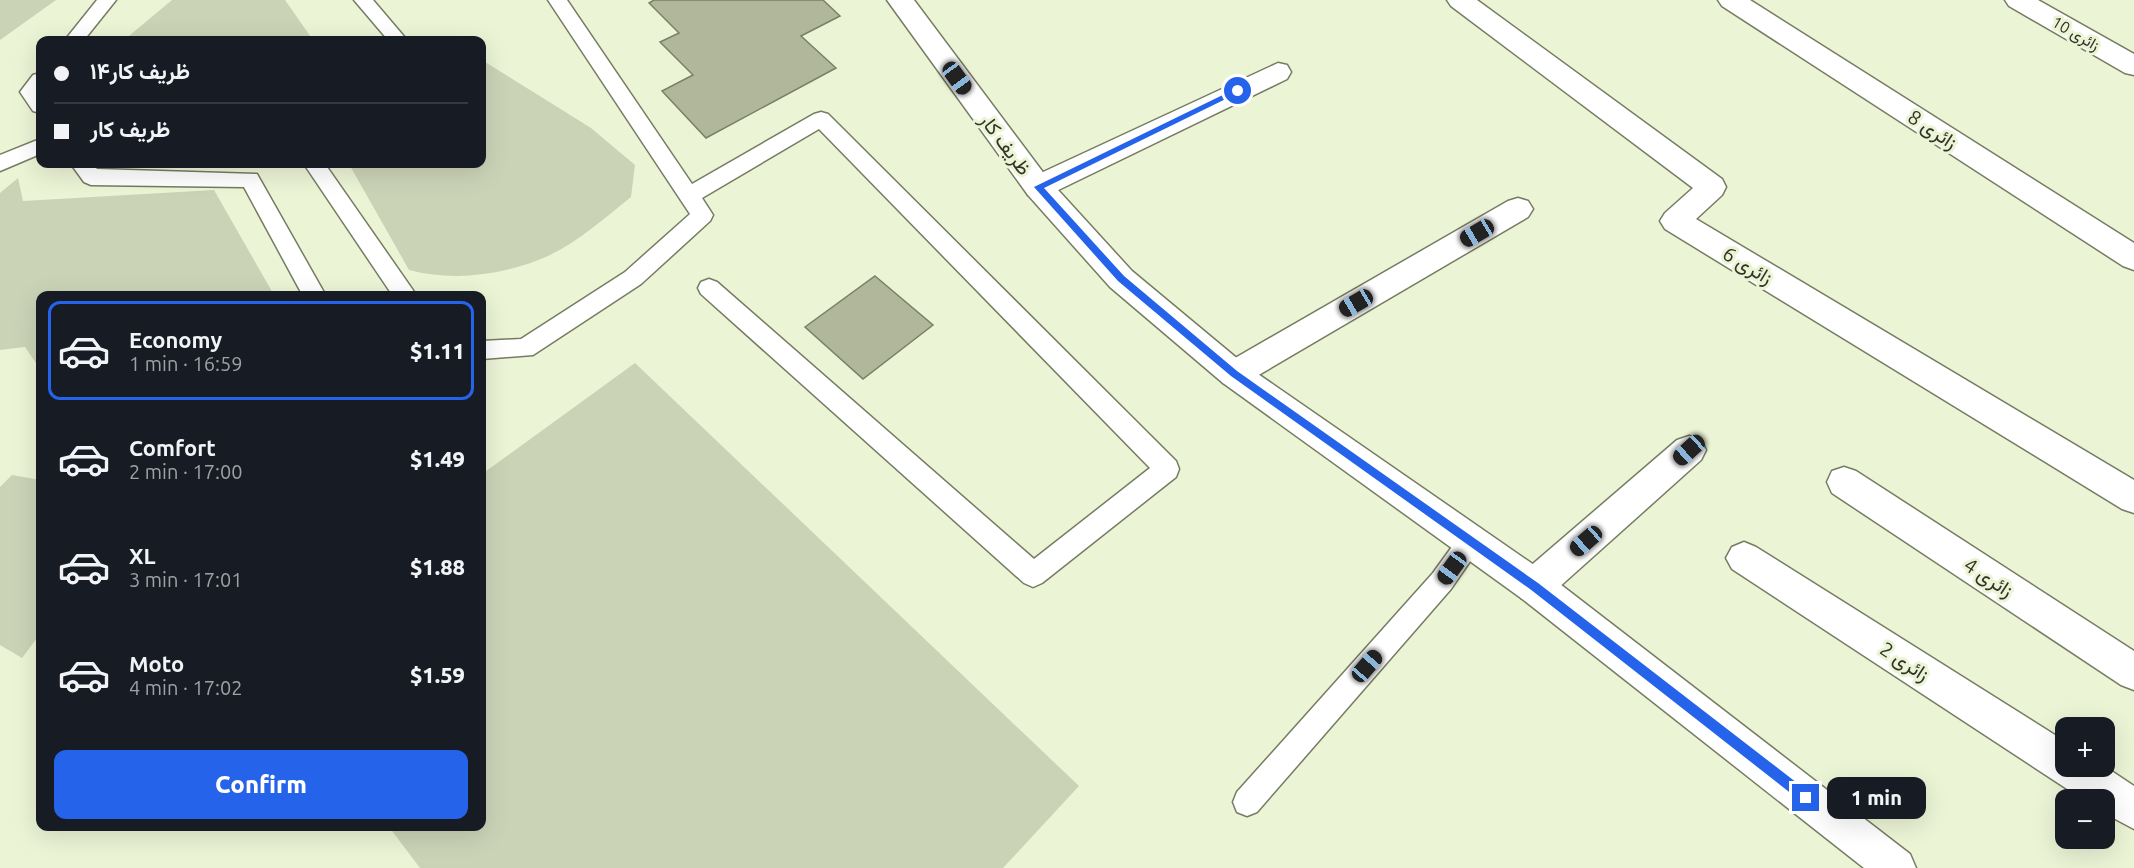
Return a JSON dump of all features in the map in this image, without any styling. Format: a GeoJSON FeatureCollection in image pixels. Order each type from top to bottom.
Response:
{"type":"FeatureCollection","features":[{"type":"Feature","properties":{"kind":"street","name":"6 زائری"},"geometry":{"type":"LineString","coordinates":[[1460,0],[1712,187],[1675,221],[2134,498]]}},
{"type":"Feature","properties":{"kind":"street","name":"8 زائری"},"geometry":{"type":"LineString","coordinates":[[1731,0],[2134,258]]}},
{"type":"Feature","properties":{"kind":"street","name":"10 زائری"},"geometry":{"type":"LineString","coordinates":[[2018,0],[2134,66]]}},
{"type":"Feature","properties":{"kind":"street","name":"ظریف کار"},"geometry":{"type":"LineString","coordinates":[[907,2],[1038,187],[1121,279],[1234,374],[1534,586],[1896,868]]}},
{"type":"Feature","properties":{"kind":"street"},"geometry":{"type":"LineString","coordinates":[[1038,187],[1278,72]]}},
{"type":"Feature","properties":{"kind":"street"},"geometry":{"type":"LineString","coordinates":[[1234,374],[1518,209]]}},
{"type":"Feature","properties":{"kind":"street"},"geometry":{"type":"LineString","coordinates":[[1534,586],[1689,450]]}},
{"type":"Feature","properties":{"kind":"street","name":"زائری 4"},"geometry":{"type":"LineString","coordinates":[[1844,482],[2134,672]]}},
{"type":"Feature","properties":{"kind":"street","name":"زائری 2"},"geometry":{"type":"LineString","coordinates":[[1744,558],[2055,758]]}},
{"type":"Feature","properties":{"kind":"street","name":"زائری 2"},"geometry":{"type":"LineString","coordinates":[[2084,777],[2134,809]]}},
{"type":"Feature","properties":{"kind":"lane"},"geometry":{"type":"LineString","coordinates":[[77,36],[107,0]]}},
{"type":"Feature","properties":{"kind":"lane"},"geometry":{"type":"LineString","coordinates":[[363,0],[394,36]]}},
{"type":"Feature","properties":{"kind":"lane"},"geometry":{"type":"LineString","coordinates":[[486,351],[525,348],[633,278],[702,215],[557,0]]}},
{"type":"Feature","properties":{"kind":"lane"},"geometry":{"type":"LineString","coordinates":[[36,85],[30,92],[36,100]]}},
{"type":"Feature","properties":{"kind":"lane"},"geometry":{"type":"LineString","coordinates":[[689,195],[821,119],[1167,469],[1033,575],[709,288]]}},
{"type":"Feature","properties":{"kind":"lane"},"geometry":{"type":"LineString","coordinates":[[0,163],[36,148]]}},
{"type":"Feature","properties":{"kind":"lane"},"geometry":{"type":"LineString","coordinates":[[84,168],[91,177],[250,179],[312,291]]}},
{"type":"Feature","properties":{"kind":"lane"},"geometry":{"type":"LineString","coordinates":[[317,168],[403,291]]}},
{"type":"Feature","properties":{"kind":"lane"},"geometry":{"type":"LineString","coordinates":[[1247,802],[1442,581],[1471,541]]}},
{"type":"Feature","properties":{"kind":"green space"},"geometry":{"type":"Polygon","coordinates":[[[0,0],[56,0],[0,40],[0,0]]]}},
{"type":"Feature","properties":{"kind":"green space"},"geometry":{"type":"Polygon","coordinates":[[[172,0],[285,0],[310,36],[129,36],[172,0]]]}},
{"type":"Feature","properties":{"kind":"green space"},"geometry":{"type":"Polygon","coordinates":[[[486,62],[591,128],[635,165],[631,197],[570,244],[548,256],[515,268],[480,275],[444,276],[409,270],[351,168],[486,168],[486,62]]]}},
{"type":"Feature","properties":{"kind":"green space"},"geometry":{"type":"Polygon","coordinates":[[[18,178],[23,201],[214,190],[272,291],[36,291],[36,363],[25,347],[0,350],[0,193],[18,178]]]}},
{"type":"Feature","properties":{"kind":"green space"},"geometry":{"type":"Polygon","coordinates":[[[635,363],[1079,786],[1003,868],[420,868],[392,831],[486,831],[486,471],[635,363]]]}},
{"type":"Feature","properties":{"kind":"green space"},"geometry":{"type":"Polygon","coordinates":[[[12,475],[36,479],[36,639],[22,658],[0,645],[0,487],[12,475]]]}},
{"type":"Feature","properties":{"kind":"building"},"geometry":{"type":"Polygon","coordinates":[[[654,0],[823,0],[840,16],[801,36],[836,68],[706,138],[662,91],[693,75],[660,42],[679,33],[649,3],[654,0]]]}},
{"type":"Feature","properties":{"kind":"building"},"geometry":{"type":"Polygon","coordinates":[[[875,276],[933,325],[863,379],[805,327],[875,276]]]}},
{"type":"Feature","properties":{"kind":"route"},"geometry":{"type":"LineString","coordinates":[[1238,91],[1038,187],[1121,279],[1234,374],[1534,586],[1806,798]]}}]}
